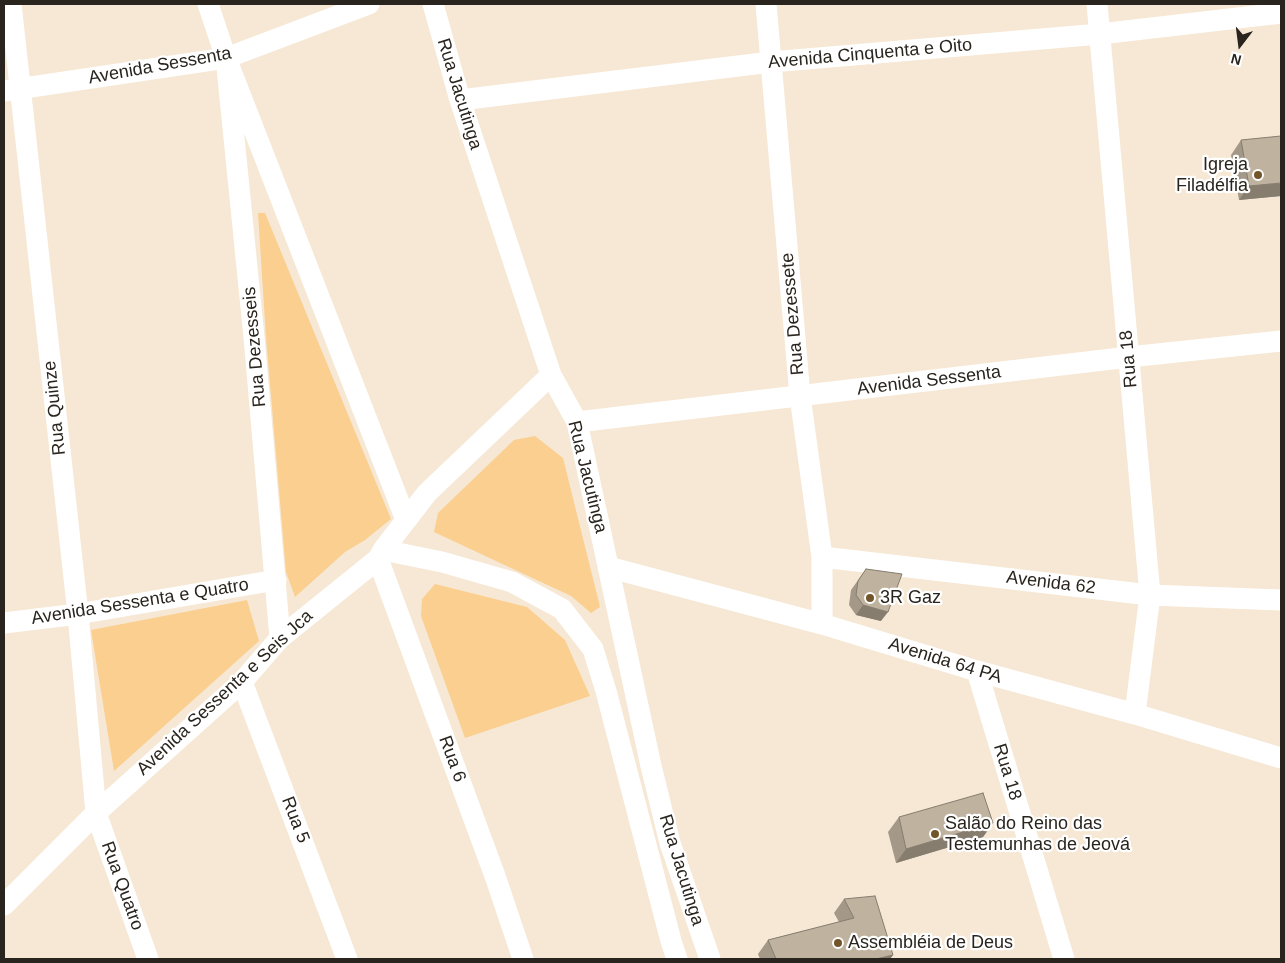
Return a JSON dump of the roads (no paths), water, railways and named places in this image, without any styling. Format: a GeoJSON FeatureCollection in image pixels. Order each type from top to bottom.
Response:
{"type":"FeatureCollection","features":[{"type":"Feature","properties":{"kind":"street","name":"Rua Quinze"},"geometry":{"type":"LineString","coordinates":[[10,4],[12,90],[78,614],[96,812]]}},
{"type":"Feature","properties":{"kind":"street","name":"Rua Dezesseis"},"geometry":{"type":"LineString","coordinates":[[208,4],[226,58],[406,520]]}},
{"type":"Feature","properties":{"kind":"street","name":"Avenida Sessenta"},"geometry":{"type":"LineString","coordinates":[[12,90],[226,58],[369,4]]}},
{"type":"Feature","properties":{"kind":"street","name":"Rua Jacutinga"},"geometry":{"type":"LineString","coordinates":[[433,4],[460,100],[551,375],[577,422],[651,766],[670,843],[710,959]]}},
{"type":"Feature","properties":{"kind":"street","name":"Rua Dezessete"},"geometry":{"type":"LineString","coordinates":[[766,4],[800,396],[822,557],[822,624]]}},
{"type":"Feature","properties":{"kind":"street","name":"Rua 18"},"geometry":{"type":"LineString","coordinates":[[1097,4],[1150,595],[1135,714]]}},
{"type":"Feature","properties":{"kind":"street","name":"Avenida Cinquenta e Oito"},"geometry":{"type":"LineString","coordinates":[[460,100],[771,62],[1100,34],[1238,10],[1281,13]]}},
{"type":"Feature","properties":{"kind":"street","name":"Rua Dezesseis"},"geometry":{"type":"LineString","coordinates":[[226,58],[254,337],[280,638]]}},
{"type":"Feature","properties":{"kind":"street","name":"Avenida Sessenta"},"geometry":{"type":"LineString","coordinates":[[577,422],[1281,341]]}},
{"type":"Feature","properties":{"kind":"street","name":"Avenida Sessenta e Seis Jca"},"geometry":{"type":"LineString","coordinates":[[4,905],[96,812],[242,682],[280,638],[380,554],[427,493],[551,375]]}},
{"type":"Feature","properties":{"kind":"street","name":"Rua 6"},"geometry":{"type":"LineString","coordinates":[[380,554],[523,959]]}},
{"type":"Feature","properties":{"kind":"street"},"geometry":{"type":"LineString","coordinates":[[380,554],[442,562],[512,582],[562,609],[593,649],[606,690],[677,959]]}},
{"type":"Feature","properties":{"kind":"street","name":"Avenida 62"},"geometry":{"type":"LineString","coordinates":[[822,557],[1150,595],[1281,600]]}},
{"type":"Feature","properties":{"kind":"street","name":"Avenida 64 PA"},"geometry":{"type":"LineString","coordinates":[[608,567],[822,624],[976,671],[1135,714],[1281,758]]}},
{"type":"Feature","properties":{"kind":"street","name":"Avenida Sessenta e Quatro"},"geometry":{"type":"LineString","coordinates":[[4,623],[78,614],[276,580]]}},
{"type":"Feature","properties":{"kind":"street","name":"Rua 18"},"geometry":{"type":"LineString","coordinates":[[976,671],[1064,959]]}},
{"type":"Feature","properties":{"kind":"street","name":"Rua 5"},"geometry":{"type":"LineString","coordinates":[[242,682],[347,959]]}},
{"type":"Feature","properties":{"kind":"street","name":"Rua Quatro"},"geometry":{"type":"LineString","coordinates":[[96,812],[148,959]]}},
{"type":"Feature","properties":{"kind":"place","name":"Igreja Filadélfia"},"geometry":{"type":"Point","coordinates":[1258,175]}},
{"type":"Feature","properties":{"kind":"place","name":"3R Gaz"},"geometry":{"type":"Point","coordinates":[870,598]}},
{"type":"Feature","properties":{"kind":"place","name":"Salão do Reino das Testemunhas de Jeová"},"geometry":{"type":"Point","coordinates":[935,834]}},
{"type":"Feature","properties":{"kind":"place","name":"Assembléia de Deus"},"geometry":{"type":"Point","coordinates":[838,943]}}]}
